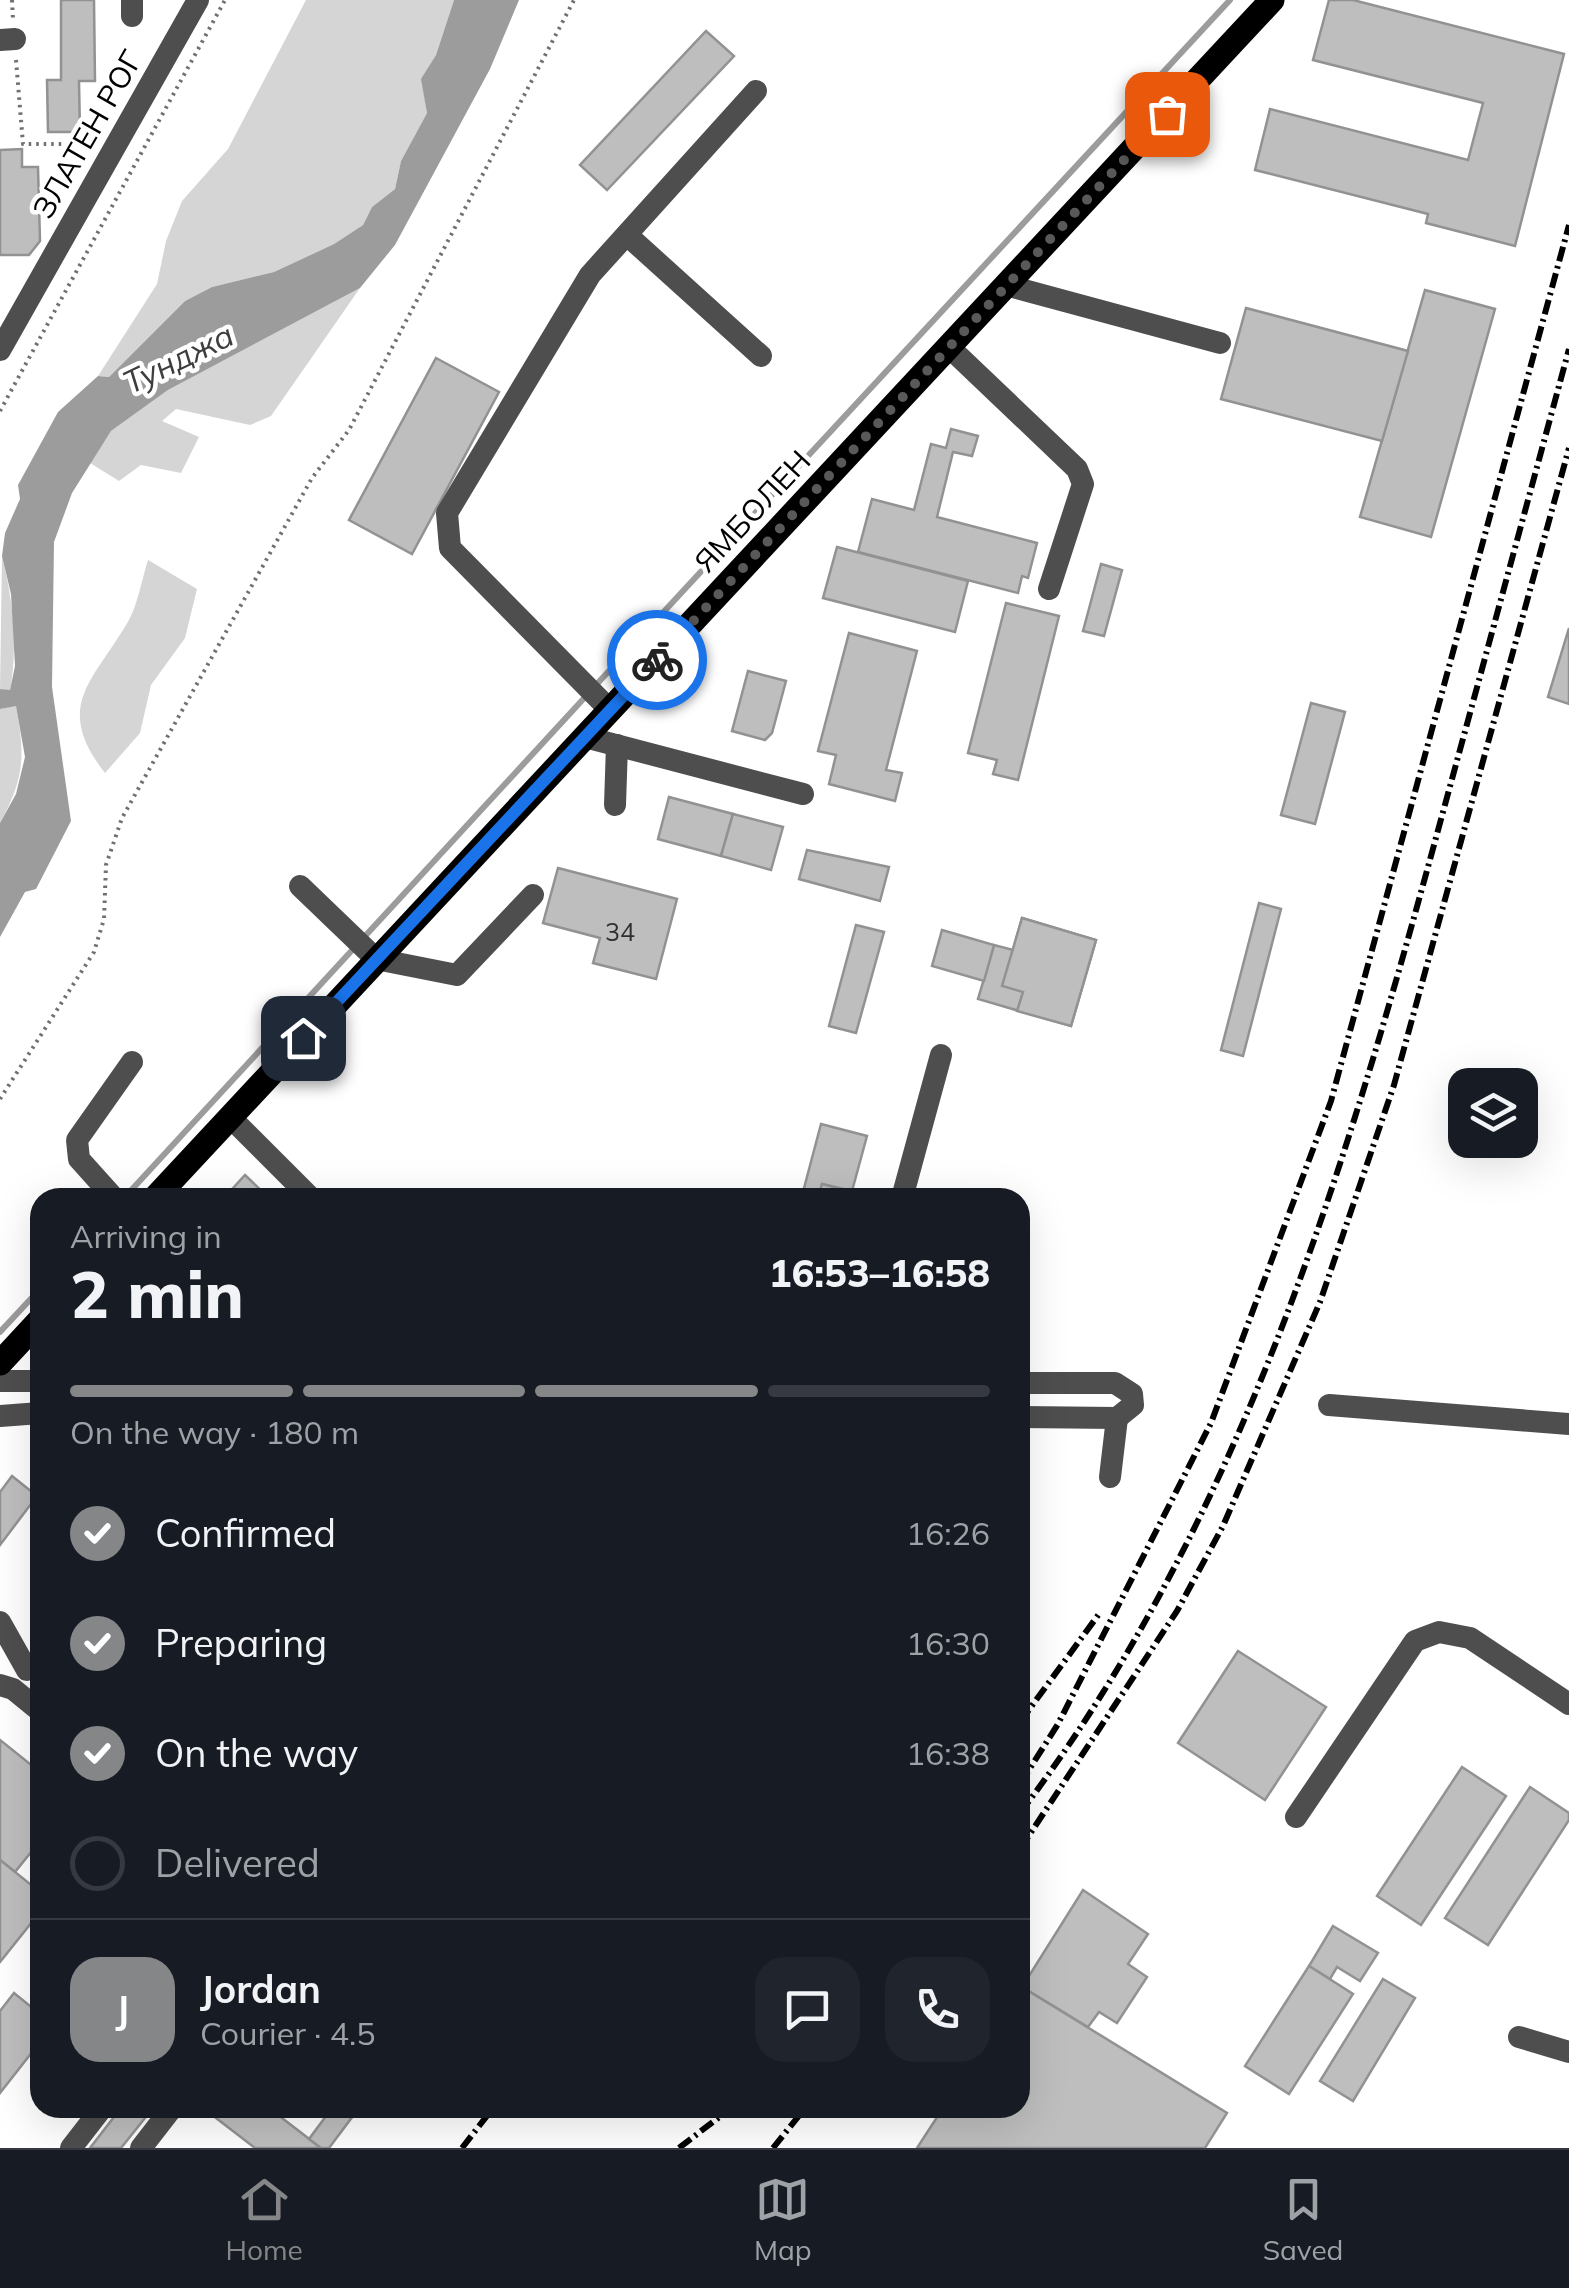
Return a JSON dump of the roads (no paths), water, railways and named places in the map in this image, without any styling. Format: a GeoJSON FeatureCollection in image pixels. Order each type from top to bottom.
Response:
{"type":"FeatureCollection","features":[{"type":"Feature","properties":{"kind":"main road","name":"ЯМБОЛЕН"},"geometry":{"type":"LineString","coordinates":[[164,1188],[1272,0]]}},
{"type":"Feature","properties":{"kind":"main road"},"geometry":{"type":"LineString","coordinates":[[0,1363],[30,1331]]}},
{"type":"Feature","properties":{"kind":"street","name":"ЗЛАТЕН РОГ"},"geometry":{"type":"LineString","coordinates":[[3,340],[198,0]]}},
{"type":"Feature","properties":{"kind":"street"},"geometry":{"type":"LineString","coordinates":[[610,710],[450,548],[448,513],[590,275],[756,91]]}},
{"type":"Feature","properties":{"kind":"street"},"geometry":{"type":"LineString","coordinates":[[626,234],[761,356]]}},
{"type":"Feature","properties":{"kind":"street"},"geometry":{"type":"LineString","coordinates":[[1009,286],[1220,343]]}},
{"type":"Feature","properties":{"kind":"street"},"geometry":{"type":"LineString","coordinates":[[950,348],[1076,469],[1082,484],[1049,590]]}},
{"type":"Feature","properties":{"kind":"street"},"geometry":{"type":"LineString","coordinates":[[584,737],[803,794]]}},
{"type":"Feature","properties":{"kind":"street"},"geometry":{"type":"LineString","coordinates":[[615,805],[617,745]]}},
{"type":"Feature","properties":{"kind":"street"},"geometry":{"type":"LineString","coordinates":[[300,886],[376,959],[457,975],[533,895]]}},
{"type":"Feature","properties":{"kind":"street"},"geometry":{"type":"LineString","coordinates":[[905,1188],[941,1055]]}},
{"type":"Feature","properties":{"kind":"street"},"geometry":{"type":"LineString","coordinates":[[106,1188],[79,1159],[77,1140],[132,1062]]}},
{"type":"Feature","properties":{"kind":"street"},"geometry":{"type":"LineString","coordinates":[[230,1117],[301,1188]]}},
{"type":"Feature","properties":{"kind":"street"},"geometry":{"type":"LineString","coordinates":[[0,1381],[30,1381]]}},
{"type":"Feature","properties":{"kind":"street"},"geometry":{"type":"LineString","coordinates":[[1030,1383],[1114,1384],[1132,1394],[1133,1405],[1117,1418],[1030,1417]]}},
{"type":"Feature","properties":{"kind":"street"},"geometry":{"type":"LineString","coordinates":[[1330,1405],[1569,1424]]}},
{"type":"Feature","properties":{"kind":"street"},"geometry":{"type":"LineString","coordinates":[[0,1416],[30,1414]]}},
{"type":"Feature","properties":{"kind":"street"},"geometry":{"type":"LineString","coordinates":[[1110,1477],[1117,1418]]}},
{"type":"Feature","properties":{"kind":"street"},"geometry":{"type":"LineString","coordinates":[[0,1622],[20,1674]]}},
{"type":"Feature","properties":{"kind":"street"},"geometry":{"type":"LineString","coordinates":[[1296,1817],[1415,1641],[1438,1632],[1470,1638],[1569,1704]]}},
{"type":"Feature","properties":{"kind":"street"},"geometry":{"type":"LineString","coordinates":[[1519,2037],[1569,2052]]}},
{"type":"Feature","properties":{"kind":"street"},"geometry":{"type":"LineString","coordinates":[[71,2148],[94,2118]]}},
{"type":"Feature","properties":{"kind":"street"},"geometry":{"type":"LineString","coordinates":[[141,2148],[164,2118]]}},
{"type":"Feature","properties":{"kind":"water","name":"Тунджа"},"geometry":{"type":"Polygon","coordinates":[[[454,0],[519,0],[490,69],[395,245],[360,288],[168,390],[111,431],[72,493],[54,542],[52,687],[71,821],[36,889],[25,892],[0,937],[0,823],[16,794],[25,757],[16,706],[0,709],[0,689],[10,690],[15,666],[11,594],[2,556],[5,533],[20,499],[18,485],[58,412],[98,376],[109,377],[185,301],[212,287],[274,272],[334,244],[363,225],[372,207],[395,189],[401,161],[427,113],[421,79],[436,55],[454,0]]]}},
{"type":"Feature","properties":{"kind":"waterway"},"geometry":{"type":"LineString","coordinates":[[596,685],[1230,0]]}},
{"type":"Feature","properties":{"kind":"waterway"},"geometry":{"type":"LineString","coordinates":[[133,1188],[587,695]]}},
{"type":"Feature","properties":{"kind":"waterway"},"geometry":{"type":"LineString","coordinates":[[0,1332],[30,1300]]}},
{"type":"Feature","properties":{"kind":"railway"},"geometry":{"type":"LineString","coordinates":[[1030,1768],[1058,1724],[1211,1423],[1331,1101],[1569,225]]}},
{"type":"Feature","properties":{"kind":"railway"},"geometry":{"type":"LineString","coordinates":[[1030,1799],[1096,1704],[1163,1589],[1221,1471],[1273,1350],[1319,1226],[1398,973],[1569,349]]}},
{"type":"Feature","properties":{"kind":"railway"},"geometry":{"type":"LineString","coordinates":[[1030,1834],[1177,1611],[1223,1526],[1320,1302],[1394,1085],[1569,448]]}},
{"type":"Feature","properties":{"kind":"railway"},"geometry":{"type":"LineString","coordinates":[[1030,1708],[1099,1614]]}},
{"type":"Feature","properties":{"kind":"railway"},"geometry":{"type":"LineString","coordinates":[[462,2148],[485,2118]]}},
{"type":"Feature","properties":{"kind":"railway"},"geometry":{"type":"LineString","coordinates":[[679,2148],[718,2118]]}},
{"type":"Feature","properties":{"kind":"railway"},"geometry":{"type":"LineString","coordinates":[[773,2148],[797,2118]]}}]}
